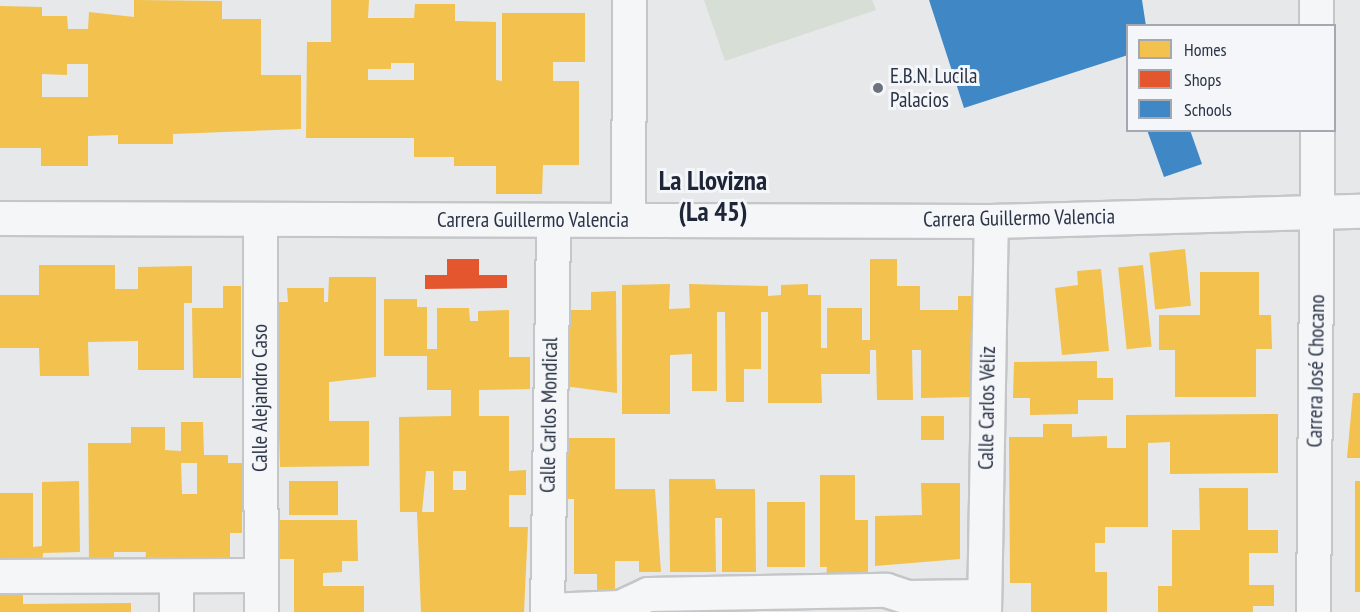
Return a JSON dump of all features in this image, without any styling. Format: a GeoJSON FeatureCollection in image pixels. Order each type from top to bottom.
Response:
{"type":"FeatureCollection","features":[{"type":"Feature","properties":{"kind":"street"},"geometry":{"type":"LineString","coordinates":[[628,220],[629,0]]}},
{"type":"Feature","properties":{"kind":"street"},"geometry":{"type":"LineString","coordinates":[[1316,0],[1316,24]]}},
{"type":"Feature","properties":{"kind":"street","name":"Carrera José Chocano"},"geometry":{"type":"LineString","coordinates":[[1313,612],[1317,132]]}},
{"type":"Feature","properties":{"kind":"street","name":"Carrera Guillermo Valencia"},"geometry":{"type":"LineString","coordinates":[[0,218],[991,221],[1360,211]]}},
{"type":"Feature","properties":{"kind":"street","name":"Calle Alejandro Caso"},"geometry":{"type":"LineString","coordinates":[[260,220],[261,612]]}},
{"type":"Feature","properties":{"kind":"street","name":"Calle Carlos Mondical"},"geometry":{"type":"LineString","coordinates":[[553,220],[547,611],[620,609]]}},
{"type":"Feature","properties":{"kind":"street","name":"Calle Carlos Véliz"},"geometry":{"type":"LineString","coordinates":[[620,609],[648,594],[886,590],[908,604],[984,604],[991,221]]}},
{"type":"Feature","properties":{"kind":"street"},"geometry":{"type":"LineString","coordinates":[[0,576],[260,575]]}},
{"type":"Feature","properties":{"kind":"street"},"geometry":{"type":"LineString","coordinates":[[176,576],[176,612]]}},
{"type":"Feature","properties":{"kind":"shaded area"},"geometry":{"type":"Polygon","coordinates":[[[704,0],[872,0],[876,10],[725,61],[704,0]]]}},
{"type":"Feature","properties":{"kind":"building: Homes"},"geometry":{"type":"Polygon","coordinates":[[[134,0],[222,1],[222,19],[261,19],[261,75],[301,75],[301,129],[173,134],[173,144],[118,144],[118,135],[88,136],[88,166],[41,166],[41,148],[0,148],[0,6],[42,7],[42,16],[67,16],[68,29],[88,29],[89,12],[134,17],[134,0]],[[67,64],[67,75],[42,74],[42,97],[88,97],[88,64],[67,64]]]}},
{"type":"Feature","properties":{"kind":"building: Homes"},"geometry":{"type":"Polygon","coordinates":[[[331,0],[369,0],[368,18],[414,18],[415,4],[455,4],[455,21],[496,22],[496,80],[502,81],[502,13],[585,13],[585,62],[553,62],[553,81],[579,81],[579,165],[543,165],[542,194],[496,194],[496,166],[454,166],[454,157],[414,157],[414,138],[306,138],[307,42],[331,42],[331,0]],[[391,63],[391,69],[368,69],[368,80],[414,80],[414,63],[391,63]]]}},
{"type":"Feature","properties":{"kind":"building: Homes"},"geometry":{"type":"Polygon","coordinates":[[[1185,249],[1191,306],[1155,309],[1149,253],[1185,249]]]}},
{"type":"Feature","properties":{"kind":"building: Homes"},"geometry":{"type":"Polygon","coordinates":[[[870,259],[897,259],[897,286],[920,286],[920,310],[958,310],[958,296],[971,296],[971,397],[921,398],[921,350],[912,350],[913,400],[877,400],[876,350],[870,350],[870,374],[821,374],[822,403],[768,403],[768,312],[761,312],[761,369],[744,369],[744,402],[726,402],[725,312],[717,312],[717,391],[692,391],[692,354],[670,355],[670,414],[622,414],[622,285],[670,284],[669,309],[690,308],[689,284],[768,286],[768,296],[781,295],[781,285],[808,284],[808,295],[821,295],[821,348],[827,348],[827,308],[862,308],[862,340],[870,340],[870,259]]]}},
{"type":"Feature","properties":{"kind":"building: Homes"},"geometry":{"type":"Polygon","coordinates":[[[39,265],[115,265],[115,289],[138,289],[138,267],[192,266],[192,303],[184,303],[184,370],[138,370],[138,341],[88,342],[89,376],[40,376],[39,348],[0,348],[0,295],[39,295],[39,265]]]}},
{"type":"Feature","properties":{"kind":"building: Homes"},"geometry":{"type":"Polygon","coordinates":[[[1143,265],[1152,347],[1127,349],[1118,268],[1143,265]]]}},
{"type":"Feature","properties":{"kind":"building: Homes"},"geometry":{"type":"Polygon","coordinates":[[[1101,269],[1109,351],[1062,355],[1055,288],[1078,285],[1077,271],[1101,269]]]}},
{"type":"Feature","properties":{"kind":"building: Homes"},"geometry":{"type":"Polygon","coordinates":[[[1200,272],[1259,272],[1259,315],[1271,315],[1272,349],[1256,349],[1256,397],[1175,397],[1175,350],[1159,350],[1159,315],[1200,315],[1200,272]]]}},
{"type":"Feature","properties":{"kind":"building: Homes"},"geometry":{"type":"Polygon","coordinates":[[[329,277],[376,277],[376,377],[329,382],[329,421],[369,421],[369,466],[280,467],[275,302],[288,302],[287,288],[324,288],[324,302],[328,302],[329,277]]]}},
{"type":"Feature","properties":{"kind":"building: Homes"},"geometry":{"type":"Polygon","coordinates":[[[223,286],[241,286],[241,378],[193,378],[192,308],[223,308],[223,286]]]}},
{"type":"Feature","properties":{"kind":"building: Homes"},"geometry":{"type":"Polygon","coordinates":[[[616,291],[617,393],[564,386],[563,310],[591,310],[591,292],[616,291]]]}},
{"type":"Feature","properties":{"kind":"building: Homes"},"geometry":{"type":"Polygon","coordinates":[[[384,299],[417,299],[417,307],[427,307],[427,349],[437,349],[437,308],[469,308],[470,321],[478,321],[478,311],[509,310],[509,357],[530,357],[530,389],[479,390],[479,416],[509,416],[509,471],[526,470],[526,495],[509,495],[509,527],[528,527],[524,612],[421,612],[417,512],[400,512],[399,417],[451,416],[451,390],[427,390],[427,356],[384,356],[384,299]],[[426,471],[422,512],[434,512],[434,471],[426,471]],[[453,471],[453,490],[466,490],[466,471],[453,471]]]}},
{"type":"Feature","properties":{"kind":"building: Homes"},"geometry":{"type":"Polygon","coordinates":[[[1097,361],[1097,378],[1113,378],[1113,400],[1078,400],[1078,414],[1030,415],[1030,398],[1013,398],[1014,362],[1097,361]]]}},
{"type":"Feature","properties":{"kind":"building: Homes"},"geometry":{"type":"Polygon","coordinates":[[[1353,393],[1360,393],[1360,458],[1347,458],[1353,393]]]}},
{"type":"Feature","properties":{"kind":"building: Homes"},"geometry":{"type":"Polygon","coordinates":[[[1278,414],[1278,473],[1170,474],[1170,442],[1148,443],[1148,527],[1105,527],[1105,543],[1095,543],[1095,572],[1107,572],[1107,612],[1031,612],[1031,583],[1010,583],[1009,437],[1043,437],[1043,424],[1072,424],[1072,437],[1107,436],[1107,448],[1126,448],[1126,415],[1278,414]]]}},
{"type":"Feature","properties":{"kind":"building: Homes"},"geometry":{"type":"Polygon","coordinates":[[[921,416],[944,416],[944,440],[921,440],[921,416]]]}},
{"type":"Feature","properties":{"kind":"building: Homes"},"geometry":{"type":"Polygon","coordinates":[[[181,422],[203,422],[204,455],[228,455],[228,463],[242,463],[242,533],[230,533],[230,565],[145,566],[146,552],[114,552],[114,560],[89,561],[88,443],[131,443],[131,427],[165,427],[165,450],[181,451],[181,422]],[[181,463],[182,494],[197,494],[197,463],[181,463]]]}},
{"type":"Feature","properties":{"kind":"building: Homes"},"geometry":{"type":"Polygon","coordinates":[[[564,438],[615,438],[615,489],[655,489],[661,572],[639,572],[639,561],[615,561],[615,591],[597,591],[597,574],[574,574],[574,499],[564,499],[564,438]]]}},
{"type":"Feature","properties":{"kind":"building: Homes"},"geometry":{"type":"Polygon","coordinates":[[[820,475],[855,475],[855,520],[868,520],[868,579],[826,579],[827,567],[820,567],[820,475]]]}},
{"type":"Feature","properties":{"kind":"building: Homes"},"geometry":{"type":"Polygon","coordinates":[[[669,479],[715,479],[716,489],[755,489],[756,572],[722,572],[722,518],[715,518],[716,572],[670,572],[669,479]]]}},
{"type":"Feature","properties":{"kind":"building: Homes"},"geometry":{"type":"Polygon","coordinates":[[[79,481],[80,552],[43,553],[42,569],[0,569],[0,493],[33,493],[33,547],[42,546],[42,482],[79,481]]]}},
{"type":"Feature","properties":{"kind":"building: Homes"},"geometry":{"type":"Polygon","coordinates":[[[289,481],[338,481],[338,515],[289,515],[289,481]]]}},
{"type":"Feature","properties":{"kind":"building: Homes"},"geometry":{"type":"Polygon","coordinates":[[[1355,481],[1360,481],[1360,592],[1355,592],[1355,481]]]}},
{"type":"Feature","properties":{"kind":"building: Homes"},"geometry":{"type":"Polygon","coordinates":[[[921,483],[960,483],[960,559],[875,566],[875,516],[922,515],[921,483]]]}},
{"type":"Feature","properties":{"kind":"building: Homes"},"geometry":{"type":"Polygon","coordinates":[[[1199,488],[1248,488],[1248,530],[1278,530],[1278,553],[1249,553],[1249,585],[1274,585],[1274,606],[1253,606],[1253,612],[1158,612],[1158,586],[1172,586],[1172,530],[1200,530],[1199,488]]]}},
{"type":"Feature","properties":{"kind":"building: Homes"},"geometry":{"type":"Polygon","coordinates":[[[767,502],[805,502],[805,567],[767,567],[767,502]]]}},
{"type":"Feature","properties":{"kind":"building: Homes"},"geometry":{"type":"Polygon","coordinates":[[[277,520],[357,520],[358,561],[342,561],[342,572],[323,573],[323,586],[364,586],[364,612],[294,612],[294,559],[277,559],[277,520]]]}},
{"type":"Feature","properties":{"kind":"building: Homes"},"geometry":{"type":"Polygon","coordinates":[[[0,587],[23,587],[23,604],[131,603],[131,612],[0,612],[0,587]]]}},
{"type":"Feature","properties":{"kind":"building: Homes"},"geometry":{"type":"Polygon","coordinates":[[[697,607],[734,607],[734,612],[697,612],[697,607]]]}},
{"type":"Feature","properties":{"kind":"building: Shops"},"geometry":{"type":"Polygon","coordinates":[[[447,259],[479,259],[479,275],[507,275],[507,288],[425,289],[425,275],[447,275],[447,259]]]}},
{"type":"Feature","properties":{"kind":"building: Schools"},"geometry":{"type":"Polygon","coordinates":[[[929,0],[1142,0],[1146,24],[1126,24],[1126,56],[964,108],[929,0]]]}},
{"type":"Feature","properties":{"kind":"building: Schools"},"geometry":{"type":"Polygon","coordinates":[[[1148,132],[1191,132],[1202,164],[1164,177],[1148,132]]]}},
{"type":"Feature","properties":{"kind":"place","name":"E.B.N. Lucila Palacios"},"geometry":{"type":"Point","coordinates":[878,88]}},
{"type":"Feature","properties":{"kind":"district","name":"La Llovizna (La 45)"},"geometry":{"type":"Point","coordinates":[713,196]}}]}
